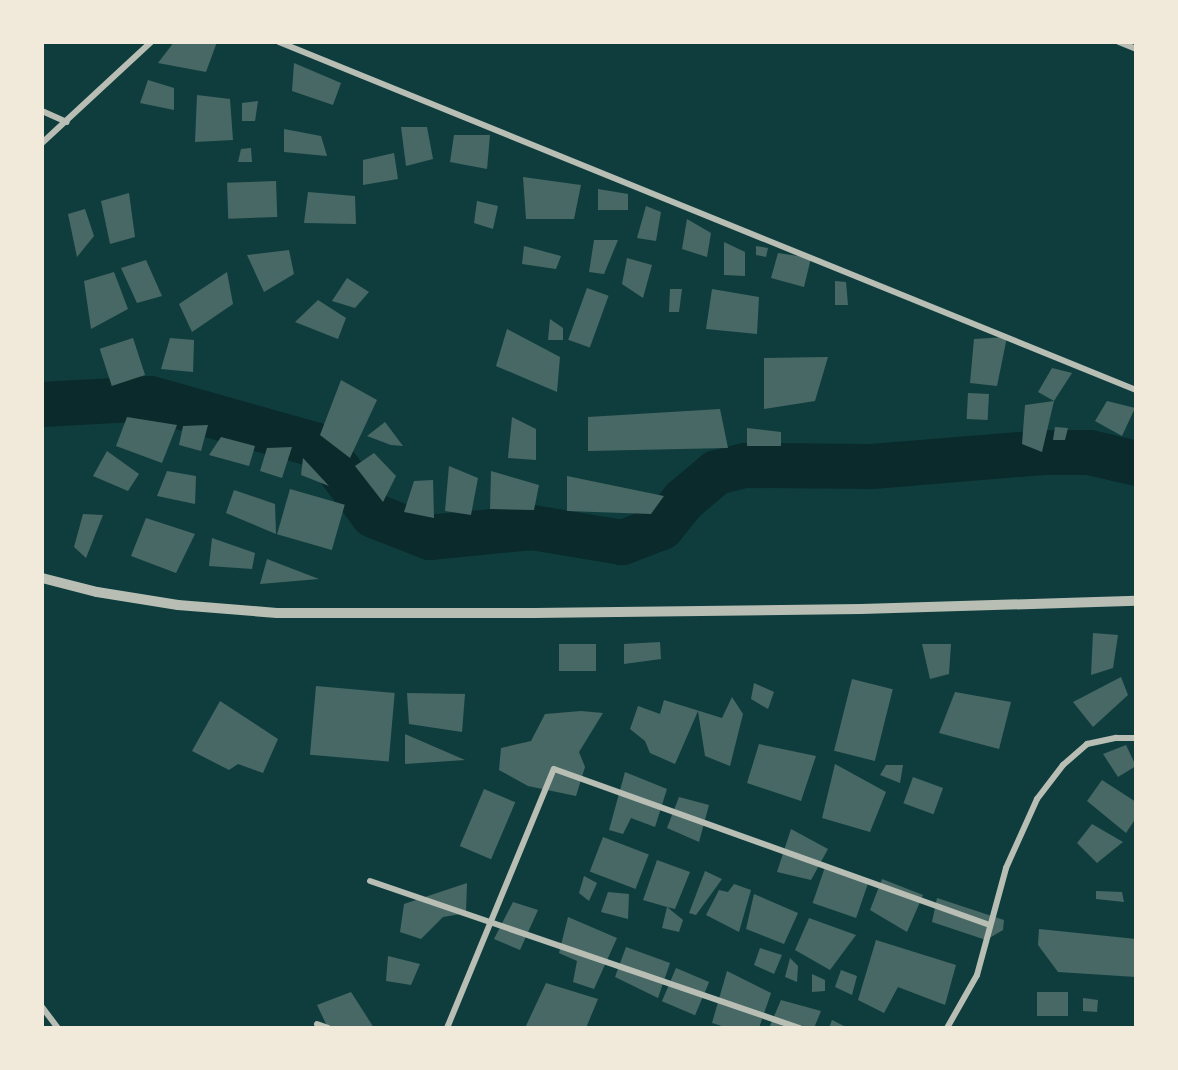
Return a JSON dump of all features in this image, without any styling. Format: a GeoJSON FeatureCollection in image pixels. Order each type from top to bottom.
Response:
{"type":"FeatureCollection","features":[{"type":"Feature","properties":{"kind":"street"},"geometry":{"type":"LineString","coordinates":[[42,143],[151,42]]}},
{"type":"Feature","properties":{"kind":"street"},"geometry":{"type":"LineString","coordinates":[[279,42],[295,45],[1136,390]]}},
{"type":"Feature","properties":{"kind":"street"},"geometry":{"type":"LineString","coordinates":[[1119,42],[1136,49]]}},
{"type":"Feature","properties":{"kind":"street"},"geometry":{"type":"LineString","coordinates":[[42,111],[67,122]]}},
{"type":"Feature","properties":{"kind":"street"},"geometry":{"type":"LineString","coordinates":[[42,578],[97,592],[178,605],[277,613],[581,613],[1136,601]]}},
{"type":"Feature","properties":{"kind":"street"},"geometry":{"type":"LineString","coordinates":[[947,1028],[977,975],[1006,868],[1037,800],[1063,765],[1087,744],[1116,738],[1136,738]]}},
{"type":"Feature","properties":{"kind":"street"},"geometry":{"type":"LineString","coordinates":[[447,1028],[554,770],[989,926]]}},
{"type":"Feature","properties":{"kind":"street"},"geometry":{"type":"LineString","coordinates":[[370,881],[800,1028]]}},
{"type":"Feature","properties":{"kind":"street"},"geometry":{"type":"LineString","coordinates":[[42,1007],[58,1028]]}},
{"type":"Feature","properties":{"kind":"street"},"geometry":{"type":"LineString","coordinates":[[316,1024],[328,1028]]}},
{"type":"Feature","properties":{"kind":"building"},"geometry":{"type":"Polygon","coordinates":[[[174,42],[217,42],[206,72],[158,63],[174,42]]]}},
{"type":"Feature","properties":{"kind":"building"},"geometry":{"type":"Polygon","coordinates":[[[294,63],[341,83],[333,105],[292,91],[294,63]]]}},
{"type":"Feature","properties":{"kind":"building"},"geometry":{"type":"Polygon","coordinates":[[[148,80],[174,88],[174,110],[140,103],[148,80]]]}},
{"type":"Feature","properties":{"kind":"building"},"geometry":{"type":"Polygon","coordinates":[[[197,95],[230,99],[233,140],[195,142],[197,95]]]}},
{"type":"Feature","properties":{"kind":"building"},"geometry":{"type":"Polygon","coordinates":[[[258,101],[255,121],[242,121],[242,103],[258,101]]]}},
{"type":"Feature","properties":{"kind":"building"},"geometry":{"type":"Polygon","coordinates":[[[401,127],[427,127],[433,159],[406,166],[401,127]]]}},
{"type":"Feature","properties":{"kind":"building"},"geometry":{"type":"Polygon","coordinates":[[[284,129],[321,136],[327,156],[284,152],[284,129]]]}},
{"type":"Feature","properties":{"kind":"building"},"geometry":{"type":"Polygon","coordinates":[[[454,135],[490,135],[487,169],[450,162],[454,135]]]}},
{"type":"Feature","properties":{"kind":"building"},"geometry":{"type":"Polygon","coordinates":[[[251,148],[252,162],[238,162],[241,149],[251,148]]]}},
{"type":"Feature","properties":{"kind":"building"},"geometry":{"type":"Polygon","coordinates":[[[394,153],[398,179],[363,185],[363,160],[394,153]]]}},
{"type":"Feature","properties":{"kind":"building"},"geometry":{"type":"Polygon","coordinates":[[[523,177],[581,185],[574,219],[526,219],[523,177]]]}},
{"type":"Feature","properties":{"kind":"building"},"geometry":{"type":"Polygon","coordinates":[[[276,181],[277,217],[228,219],[227,183],[276,181]]]}},
{"type":"Feature","properties":{"kind":"building"},"geometry":{"type":"Polygon","coordinates":[[[598,189],[628,194],[628,210],[598,210],[598,189]]]}},
{"type":"Feature","properties":{"kind":"building"},"geometry":{"type":"Polygon","coordinates":[[[308,192],[355,196],[356,224],[304,223],[308,192]]]}},
{"type":"Feature","properties":{"kind":"building"},"geometry":{"type":"Polygon","coordinates":[[[129,193],[135,237],[110,244],[101,201],[129,193]]]}},
{"type":"Feature","properties":{"kind":"building"},"geometry":{"type":"Polygon","coordinates":[[[477,201],[498,206],[493,229],[474,223],[477,201]]]}},
{"type":"Feature","properties":{"kind":"building"},"geometry":{"type":"Polygon","coordinates":[[[646,206],[661,212],[656,241],[637,238],[646,206]]]}},
{"type":"Feature","properties":{"kind":"building"},"geometry":{"type":"Polygon","coordinates":[[[85,209],[94,236],[77,257],[68,214],[85,209]]]}},
{"type":"Feature","properties":{"kind":"building"},"geometry":{"type":"Polygon","coordinates":[[[687,219],[711,233],[707,257],[682,249],[687,219]]]}},
{"type":"Feature","properties":{"kind":"building"},"geometry":{"type":"Polygon","coordinates":[[[594,240],[618,240],[604,274],[589,272],[594,240]]]}},
{"type":"Feature","properties":{"kind":"building"},"geometry":{"type":"Polygon","coordinates":[[[724,242],[745,252],[745,276],[724,275],[724,242]]]}},
{"type":"Feature","properties":{"kind":"building"},"geometry":{"type":"Polygon","coordinates":[[[524,246],[561,256],[556,269],[522,264],[524,246]]]}},
{"type":"Feature","properties":{"kind":"building"},"geometry":{"type":"Polygon","coordinates":[[[756,246],[768,248],[766,257],[756,255],[756,246]]]}},
{"type":"Feature","properties":{"kind":"building"},"geometry":{"type":"Polygon","coordinates":[[[289,250],[294,274],[264,292],[247,255],[289,250]]]}},
{"type":"Feature","properties":{"kind":"building"},"geometry":{"type":"Polygon","coordinates":[[[778,253],[811,258],[804,287],[771,278],[778,253]]]}},
{"type":"Feature","properties":{"kind":"building"},"geometry":{"type":"Polygon","coordinates":[[[627,258],[652,265],[643,298],[622,284],[627,258]]]}},
{"type":"Feature","properties":{"kind":"building"},"geometry":{"type":"Polygon","coordinates":[[[146,260],[162,296],[137,303],[121,268],[146,260]]]}},
{"type":"Feature","properties":{"kind":"building"},"geometry":{"type":"Polygon","coordinates":[[[114,272],[128,309],[91,329],[84,281],[114,272]]]}},
{"type":"Feature","properties":{"kind":"building"},"geometry":{"type":"Polygon","coordinates":[[[227,272],[233,304],[192,332],[179,304],[227,272]]]}},
{"type":"Feature","properties":{"kind":"building"},"geometry":{"type":"Polygon","coordinates":[[[347,278],[369,292],[355,308],[332,301],[347,278]]]}},
{"type":"Feature","properties":{"kind":"building"},"geometry":{"type":"Polygon","coordinates":[[[835,281],[846,282],[848,305],[835,305],[835,281]]]}},
{"type":"Feature","properties":{"kind":"building"},"geometry":{"type":"Polygon","coordinates":[[[587,288],[609,296],[590,348],[568,340],[587,288]]]}},
{"type":"Feature","properties":{"kind":"building"},"geometry":{"type":"Polygon","coordinates":[[[670,289],[682,289],[679,312],[669,312],[670,289]]]}},
{"type":"Feature","properties":{"kind":"building"},"geometry":{"type":"Polygon","coordinates":[[[712,289],[759,297],[757,334],[706,329],[712,289]]]}},
{"type":"Feature","properties":{"kind":"building"},"geometry":{"type":"Polygon","coordinates":[[[318,300],[346,318],[338,339],[295,322],[318,300]]]}},
{"type":"Feature","properties":{"kind":"building"},"geometry":{"type":"Polygon","coordinates":[[[550,319],[563,328],[563,340],[548,340],[550,319]]]}},
{"type":"Feature","properties":{"kind":"building"},"geometry":{"type":"Polygon","coordinates":[[[507,329],[560,357],[557,392],[496,366],[507,329]]]}},
{"type":"Feature","properties":{"kind":"building"},"geometry":{"type":"Polygon","coordinates":[[[1007,337],[997,386],[970,383],[974,339],[1007,337]]]}},
{"type":"Feature","properties":{"kind":"building"},"geometry":{"type":"Polygon","coordinates":[[[133,338],[145,375],[112,386],[100,349],[133,338]]]}},
{"type":"Feature","properties":{"kind":"building"},"geometry":{"type":"Polygon","coordinates":[[[170,338],[194,340],[193,372],[161,369],[170,338]]]}},
{"type":"Feature","properties":{"kind":"building"},"geometry":{"type":"Polygon","coordinates":[[[828,357],[815,401],[764,409],[764,358],[828,357]]]}},
{"type":"Feature","properties":{"kind":"building"},"geometry":{"type":"Polygon","coordinates":[[[1052,368],[1072,373],[1054,401],[1038,392],[1052,368]]]}},
{"type":"Feature","properties":{"kind":"building"},"geometry":{"type":"Polygon","coordinates":[[[341,380],[377,400],[350,458],[320,435],[341,380]]]}},
{"type":"Feature","properties":{"kind":"building"},"geometry":{"type":"Polygon","coordinates":[[[968,393],[989,394],[988,420],[967,419],[968,393]]]}},
{"type":"Feature","properties":{"kind":"building"},"geometry":{"type":"Polygon","coordinates":[[[1054,401],[1042,452],[1022,444],[1025,405],[1054,401]]]}},
{"type":"Feature","properties":{"kind":"building"},"geometry":{"type":"Polygon","coordinates":[[[1107,401],[1135,408],[1122,436],[1095,421],[1107,401]]]}},
{"type":"Feature","properties":{"kind":"building"},"geometry":{"type":"Polygon","coordinates":[[[720,409],[728,448],[588,451],[588,417],[720,409]]]}},
{"type":"Feature","properties":{"kind":"building"},"geometry":{"type":"Polygon","coordinates":[[[127,417],[177,425],[162,463],[116,446],[127,417]]]}},
{"type":"Feature","properties":{"kind":"building"},"geometry":{"type":"Polygon","coordinates":[[[512,417],[536,429],[536,460],[508,458],[512,417]]]}},
{"type":"Feature","properties":{"kind":"building"},"geometry":{"type":"Polygon","coordinates":[[[385,422],[403,446],[391,445],[367,436],[385,422]]]}},
{"type":"Feature","properties":{"kind":"building"},"geometry":{"type":"Polygon","coordinates":[[[208,425],[201,451],[179,445],[183,426],[208,425]]]}},
{"type":"Feature","properties":{"kind":"building"},"geometry":{"type":"Polygon","coordinates":[[[1055,427],[1068,428],[1065,440],[1053,440],[1055,427]]]}},
{"type":"Feature","properties":{"kind":"building"},"geometry":{"type":"Polygon","coordinates":[[[747,428],[781,432],[781,446],[747,446],[747,428]]]}},
{"type":"Feature","properties":{"kind":"building"},"geometry":{"type":"Polygon","coordinates":[[[221,437],[255,446],[249,466],[209,455],[221,437]]]}},
{"type":"Feature","properties":{"kind":"building"},"geometry":{"type":"Polygon","coordinates":[[[292,447],[282,478],[260,471],[267,448],[292,447]]]}},
{"type":"Feature","properties":{"kind":"building"},"geometry":{"type":"Polygon","coordinates":[[[107,451],[139,474],[128,491],[93,476],[107,451]]]}},
{"type":"Feature","properties":{"kind":"building"},"geometry":{"type":"Polygon","coordinates":[[[374,453],[396,476],[383,502],[355,466],[374,453]]]}},
{"type":"Feature","properties":{"kind":"building"},"geometry":{"type":"Polygon","coordinates":[[[303,458],[329,486],[301,475],[303,458]]]}},
{"type":"Feature","properties":{"kind":"building"},"geometry":{"type":"Polygon","coordinates":[[[449,466],[478,478],[471,515],[445,511],[449,466]]]}},
{"type":"Feature","properties":{"kind":"building"},"geometry":{"type":"Polygon","coordinates":[[[167,471],[196,476],[195,504],[157,496],[167,471]]]}},
{"type":"Feature","properties":{"kind":"building"},"geometry":{"type":"Polygon","coordinates":[[[491,471],[539,485],[534,510],[490,509],[491,471]]]}},
{"type":"Feature","properties":{"kind":"building"},"geometry":{"type":"Polygon","coordinates":[[[567,476],[664,496],[651,514],[567,511],[567,476]]]}},
{"type":"Feature","properties":{"kind":"building"},"geometry":{"type":"Polygon","coordinates":[[[433,480],[434,518],[404,512],[414,481],[433,480]]]}},
{"type":"Feature","properties":{"kind":"building"},"geometry":{"type":"Polygon","coordinates":[[[290,489],[345,505],[332,550],[277,534],[290,489]]]}},
{"type":"Feature","properties":{"kind":"building"},"geometry":{"type":"Polygon","coordinates":[[[234,490],[275,504],[276,534],[226,513],[234,490]]]}},
{"type":"Feature","properties":{"kind":"building"},"geometry":{"type":"Polygon","coordinates":[[[83,514],[103,515],[86,558],[74,547],[83,514]]]}},
{"type":"Feature","properties":{"kind":"building"},"geometry":{"type":"Polygon","coordinates":[[[146,518],[195,534],[176,573],[131,556],[146,518]]]}},
{"type":"Feature","properties":{"kind":"building"},"geometry":{"type":"Polygon","coordinates":[[[212,538],[255,553],[252,569],[209,566],[212,538]]]}},
{"type":"Feature","properties":{"kind":"building"},"geometry":{"type":"Polygon","coordinates":[[[267,559],[319,579],[260,584],[267,559]]]}},
{"type":"Feature","properties":{"kind":"building"},"geometry":{"type":"Polygon","coordinates":[[[1093,633],[1118,635],[1113,668],[1091,675],[1093,633]]]}},
{"type":"Feature","properties":{"kind":"building"},"geometry":{"type":"Polygon","coordinates":[[[660,642],[661,659],[624,664],[624,644],[660,642]]]}},
{"type":"Feature","properties":{"kind":"building"},"geometry":{"type":"Polygon","coordinates":[[[559,644],[596,644],[596,671],[559,671],[559,644]]]}},
{"type":"Feature","properties":{"kind":"building"},"geometry":{"type":"Polygon","coordinates":[[[922,644],[951,644],[949,674],[930,679],[922,644]]]}},
{"type":"Feature","properties":{"kind":"building"},"geometry":{"type":"Polygon","coordinates":[[[1121,677],[1128,695],[1093,727],[1073,702],[1121,677]]]}},
{"type":"Feature","properties":{"kind":"building"},"geometry":{"type":"Polygon","coordinates":[[[852,679],[893,689],[875,761],[834,751],[852,679]]]}},
{"type":"Feature","properties":{"kind":"building"},"geometry":{"type":"Polygon","coordinates":[[[754,683],[774,692],[768,709],[751,699],[754,683]]]}},
{"type":"Feature","properties":{"kind":"building"},"geometry":{"type":"Polygon","coordinates":[[[316,686],[395,693],[389,762],[310,755],[316,686]]]}},
{"type":"Feature","properties":{"kind":"building"},"geometry":{"type":"Polygon","coordinates":[[[955,692],[1011,702],[999,749],[939,733],[955,692]]]}},
{"type":"Feature","properties":{"kind":"building"},"geometry":{"type":"Polygon","coordinates":[[[407,693],[465,694],[462,732],[409,724],[407,693]]]}},
{"type":"Feature","properties":{"kind":"building"},"geometry":{"type":"Polygon","coordinates":[[[732,697],[743,714],[730,766],[705,756],[698,711],[675,764],[650,753],[645,741],[630,729],[638,706],[660,714],[664,700],[722,718],[732,697]]]}},
{"type":"Feature","properties":{"kind":"building"},"geometry":{"type":"Polygon","coordinates":[[[220,701],[278,739],[263,773],[238,764],[229,770],[192,751],[220,701]]]}},
{"type":"Feature","properties":{"kind":"building"},"geometry":{"type":"Polygon","coordinates":[[[581,711],[603,713],[579,752],[585,767],[576,796],[528,786],[499,770],[501,748],[531,741],[545,714],[581,711]]]}},
{"type":"Feature","properties":{"kind":"building"},"geometry":{"type":"Polygon","coordinates":[[[405,734],[465,760],[405,764],[405,734]]]}},
{"type":"Feature","properties":{"kind":"building"},"geometry":{"type":"Polygon","coordinates":[[[759,744],[816,756],[801,801],[747,783],[759,744]]]}},
{"type":"Feature","properties":{"kind":"building"},"geometry":{"type":"Polygon","coordinates":[[[1126,745],[1136,766],[1118,777],[1103,754],[1126,745]]]}},
{"type":"Feature","properties":{"kind":"building"},"geometry":{"type":"Polygon","coordinates":[[[835,764],[886,792],[870,832],[822,818],[835,764]]]}},
{"type":"Feature","properties":{"kind":"building"},"geometry":{"type":"Polygon","coordinates":[[[886,765],[903,765],[900,783],[880,775],[886,765]]]}},
{"type":"Feature","properties":{"kind":"building"},"geometry":{"type":"Polygon","coordinates":[[[625,772],[667,789],[655,827],[631,818],[623,834],[609,830],[625,772]]]}},
{"type":"Feature","properties":{"kind":"building"},"geometry":{"type":"Polygon","coordinates":[[[913,777],[943,788],[933,814],[903,803],[913,777]]]}},
{"type":"Feature","properties":{"kind":"building"},"geometry":{"type":"Polygon","coordinates":[[[1102,780],[1136,802],[1136,818],[1126,833],[1087,801],[1102,780]]]}},
{"type":"Feature","properties":{"kind":"building"},"geometry":{"type":"Polygon","coordinates":[[[484,789],[515,802],[491,859],[460,846],[484,789]]]}},
{"type":"Feature","properties":{"kind":"building"},"geometry":{"type":"Polygon","coordinates":[[[679,797],[709,805],[699,842],[667,828],[679,797]]]}},
{"type":"Feature","properties":{"kind":"building"},"geometry":{"type":"Polygon","coordinates":[[[1092,824],[1123,842],[1097,863],[1077,843],[1092,824]]]}},
{"type":"Feature","properties":{"kind":"building"},"geometry":{"type":"Polygon","coordinates":[[[791,829],[828,849],[811,880],[777,872],[791,829]]]}},
{"type":"Feature","properties":{"kind":"building"},"geometry":{"type":"Polygon","coordinates":[[[603,837],[649,855],[635,889],[590,872],[603,837]]]}},
{"type":"Feature","properties":{"kind":"building"},"geometry":{"type":"Polygon","coordinates":[[[657,860],[690,872],[675,909],[643,900],[657,860]]]}},
{"type":"Feature","properties":{"kind":"building"},"geometry":{"type":"Polygon","coordinates":[[[825,867],[868,882],[856,918],[813,903],[825,867]]]}},
{"type":"Feature","properties":{"kind":"building"},"geometry":{"type":"Polygon","coordinates":[[[705,871],[722,879],[696,915],[689,913],[705,871]]]}},
{"type":"Feature","properties":{"kind":"building"},"geometry":{"type":"Polygon","coordinates":[[[584,876],[597,883],[589,901],[579,893],[584,876]]]}},
{"type":"Feature","properties":{"kind":"building"},"geometry":{"type":"Polygon","coordinates":[[[882,879],[923,895],[907,932],[870,910],[882,879]]]}},
{"type":"Feature","properties":{"kind":"building"},"geometry":{"type":"Polygon","coordinates":[[[467,883],[466,913],[443,917],[421,939],[400,932],[404,904],[467,883]]]}},
{"type":"Feature","properties":{"kind":"building"},"geometry":{"type":"Polygon","coordinates":[[[734,884],[751,890],[739,932],[706,915],[719,890],[728,892],[734,884]]]}},
{"type":"Feature","properties":{"kind":"building"},"geometry":{"type":"Polygon","coordinates":[[[1096,891],[1122,892],[1124,902],[1096,899],[1096,891]]]}},
{"type":"Feature","properties":{"kind":"building"},"geometry":{"type":"Polygon","coordinates":[[[608,892],[629,894],[628,919],[601,912],[608,892]]]}},
{"type":"Feature","properties":{"kind":"building"},"geometry":{"type":"Polygon","coordinates":[[[754,894],[798,913],[784,944],[746,929],[754,894]]]}},
{"type":"Feature","properties":{"kind":"building"},"geometry":{"type":"Polygon","coordinates":[[[937,898],[1004,920],[1003,930],[986,940],[932,922],[937,898]]]}},
{"type":"Feature","properties":{"kind":"building"},"geometry":{"type":"Polygon","coordinates":[[[513,902],[538,910],[520,950],[494,939],[513,902]]]}},
{"type":"Feature","properties":{"kind":"building"},"geometry":{"type":"Polygon","coordinates":[[[667,907],[683,920],[679,932],[662,928],[667,907]]]}},
{"type":"Feature","properties":{"kind":"building"},"geometry":{"type":"Polygon","coordinates":[[[568,917],[617,938],[594,989],[573,982],[577,961],[559,953],[568,917]]]}},
{"type":"Feature","properties":{"kind":"building"},"geometry":{"type":"Polygon","coordinates":[[[809,918],[856,935],[830,970],[795,950],[809,918]]]}},
{"type":"Feature","properties":{"kind":"building"},"geometry":{"type":"Polygon","coordinates":[[[1039,929],[1136,939],[1136,977],[1058,972],[1038,945],[1039,929]]]}},
{"type":"Feature","properties":{"kind":"building"},"geometry":{"type":"Polygon","coordinates":[[[876,940],[956,965],[945,1005],[898,987],[884,1013],[858,1000],[876,940]]]}},
{"type":"Feature","properties":{"kind":"building"},"geometry":{"type":"Polygon","coordinates":[[[626,947],[670,963],[658,998],[615,977],[626,947]]]}},
{"type":"Feature","properties":{"kind":"building"},"geometry":{"type":"Polygon","coordinates":[[[760,948],[782,955],[774,974],[754,965],[760,948]]]}},
{"type":"Feature","properties":{"kind":"building"},"geometry":{"type":"Polygon","coordinates":[[[388,956],[420,964],[411,985],[386,981],[388,956]]]}},
{"type":"Feature","properties":{"kind":"building"},"geometry":{"type":"Polygon","coordinates":[[[790,958],[798,966],[797,982],[785,977],[790,958]]]}},
{"type":"Feature","properties":{"kind":"building"},"geometry":{"type":"Polygon","coordinates":[[[676,968],[709,982],[695,1015],[662,1001],[676,968]]]}},
{"type":"Feature","properties":{"kind":"building"},"geometry":{"type":"Polygon","coordinates":[[[841,970],[857,976],[852,995],[835,987],[841,970]]]}},
{"type":"Feature","properties":{"kind":"building"},"geometry":{"type":"Polygon","coordinates":[[[727,971],[771,993],[759,1028],[728,1028],[712,1023],[727,971]]]}},
{"type":"Feature","properties":{"kind":"building"},"geometry":{"type":"Polygon","coordinates":[[[812,974],[825,980],[825,991],[812,992],[812,974]]]}},
{"type":"Feature","properties":{"kind":"building"},"geometry":{"type":"Polygon","coordinates":[[[546,983],[598,999],[586,1028],[525,1028],[546,983]]]}},
{"type":"Feature","properties":{"kind":"building"},"geometry":{"type":"Polygon","coordinates":[[[351,992],[374,1028],[328,1028],[317,1005],[351,992]]]}},
{"type":"Feature","properties":{"kind":"building"},"geometry":{"type":"Polygon","coordinates":[[[1037,992],[1068,992],[1068,1016],[1037,1016],[1037,992]]]}},
{"type":"Feature","properties":{"kind":"building"},"geometry":{"type":"Polygon","coordinates":[[[1083,998],[1098,1000],[1097,1012],[1083,1011],[1083,998]]]}},
{"type":"Feature","properties":{"kind":"building"},"geometry":{"type":"Polygon","coordinates":[[[781,1000],[821,1011],[814,1028],[769,1028],[781,1000]]]}},
{"type":"Feature","properties":{"kind":"building"},"geometry":{"type":"Polygon","coordinates":[[[832,1020],[848,1028],[829,1028],[832,1020]]]}},
{"type":"Feature","properties":{"kind":"waterway"},"geometry":{"type":"LineString","coordinates":[[42,404],[150,398],[321,446],[373,515],[429,537],[532,527],[622,542],[661,527],[684,499],[716,472],[744,465],[872,466],[1042,452],[1089,452],[1136,463]]}}]}
